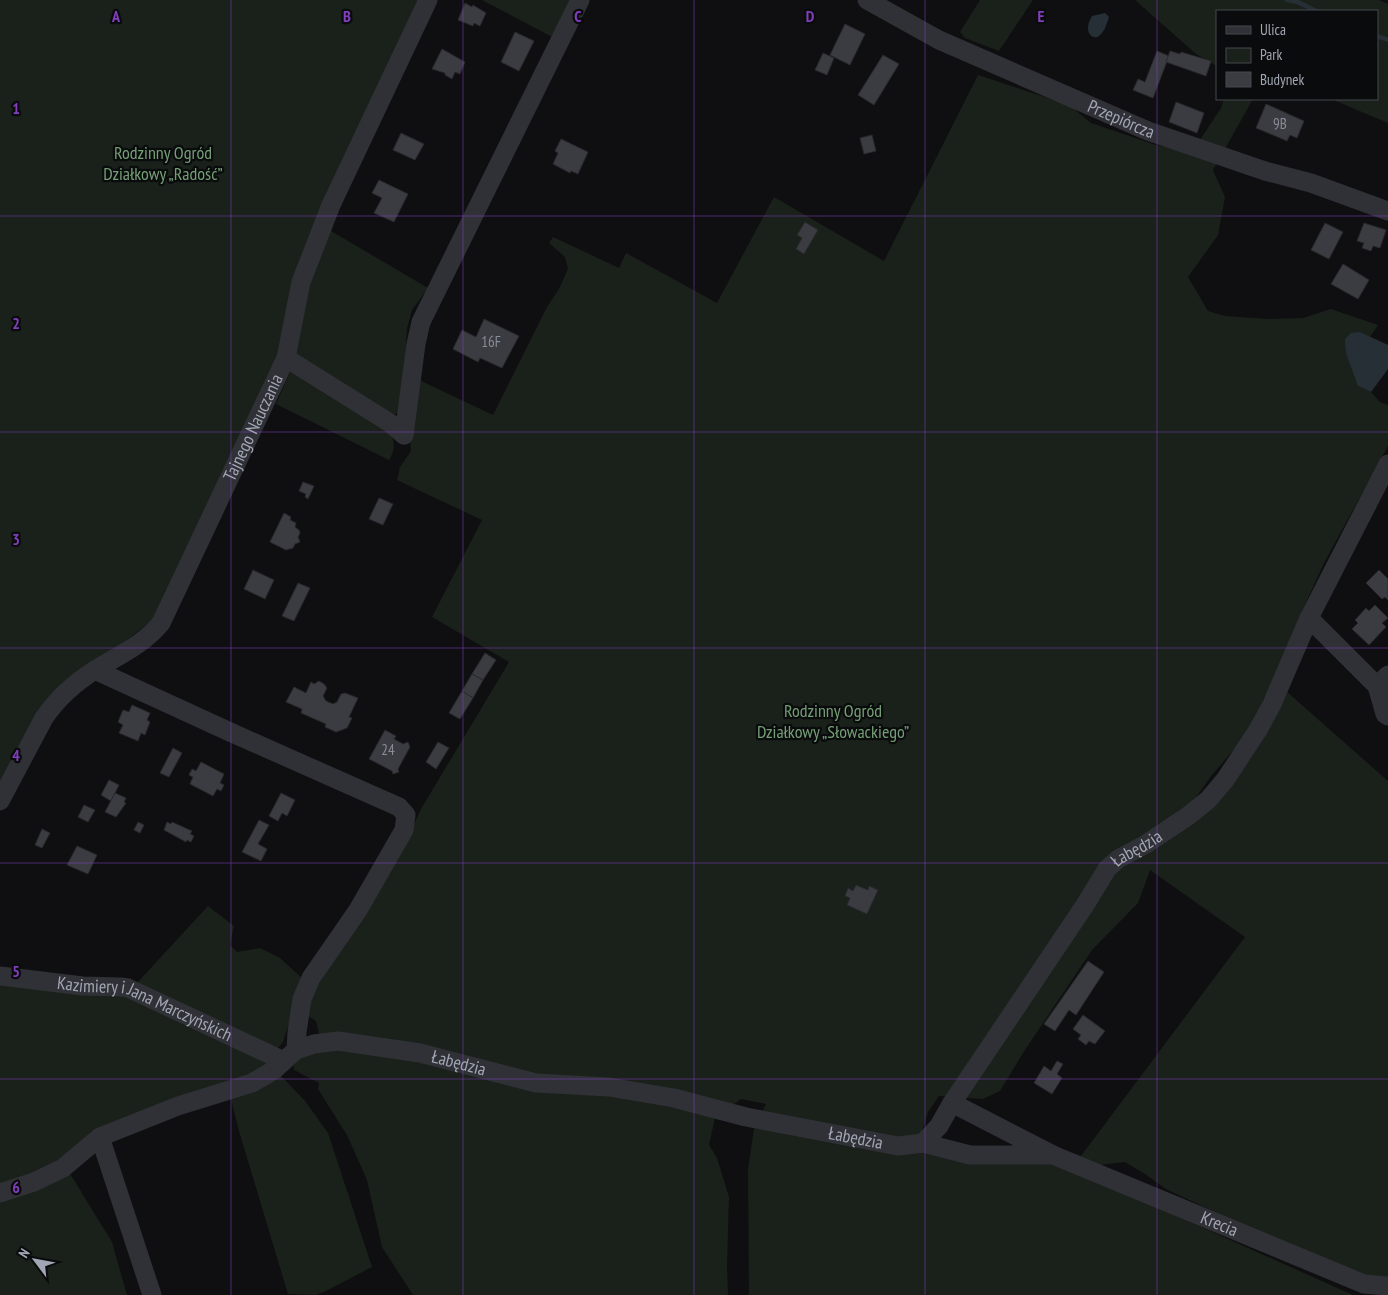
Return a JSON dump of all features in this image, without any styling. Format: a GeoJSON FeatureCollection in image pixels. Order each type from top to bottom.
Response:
{"type":"FeatureCollection","features":[{"type":"Feature","properties":{"kind":"street","name":"Tajnego Nauczania"},"geometry":{"type":"LineString","coordinates":[[0,801],[50,708],[95,670],[145,640],[161,623],[286,358],[301,282],[331,205],[428,0]]}},
{"type":"Feature","properties":{"kind":"street"},"geometry":{"type":"LineString","coordinates":[[286,358],[390,423],[404,435],[416,344],[421,322],[580,0]]}},
{"type":"Feature","properties":{"kind":"street","name":"Przepiórcza"},"geometry":{"type":"LineString","coordinates":[[867,0],[939,40],[1148,131],[1388,211]]}},
{"type":"Feature","properties":{"kind":"street","name":"Łabędzia"},"geometry":{"type":"LineString","coordinates":[[0,1193],[34,1182],[63,1168],[100,1137],[178,1106],[252,1083],[290,1056],[314,1044],[338,1041],[420,1053],[536,1084],[609,1087],[674,1098],[746,1118],[898,1146],[923,1142],[935,1130],[1106,869],[1188,816],[1208,800],[1225,780],[1258,730],[1272,704],[1309,618],[1388,464]]}},
{"type":"Feature","properties":{"kind":"street"},"geometry":{"type":"LineString","coordinates":[[1309,618],[1382,680],[1385,714],[1388,716]]}},
{"type":"Feature","properties":{"kind":"street"},"geometry":{"type":"LineString","coordinates":[[95,670],[399,807],[406,815],[404,830],[358,910],[311,978],[302,998],[297,1032],[290,1056]]}},
{"type":"Feature","properties":{"kind":"street","name":"Kazimiery i Jana Marczyńskich"},"geometry":{"type":"LineString","coordinates":[[0,976],[92,987],[121,986],[290,1056]]}},
{"type":"Feature","properties":{"kind":"street","name":"Krecia"},"geometry":{"type":"LineString","coordinates":[[952,1103],[1053,1155],[1364,1284],[1388,1286]]}},
{"type":"Feature","properties":{"kind":"street"},"geometry":{"type":"LineString","coordinates":[[100,1137],[152,1295]]}},
{"type":"Feature","properties":{"kind":"street","name":"Krecia"},"geometry":{"type":"LineString","coordinates":[[923,1142],[970,1155],[1053,1155]]}},
{"type":"Feature","properties":{"kind":"green space","name":"Rodzinny Ogród Działkowy „Radość”"},"geometry":{"type":"Polygon","coordinates":[[[0,0],[418,0],[320,209],[294,280],[275,365],[155,618],[43,705],[0,789],[0,0]]]}},
{"type":"Feature","properties":{"kind":"green space"},"geometry":{"type":"Polygon","coordinates":[[[482,0],[570,0],[556,39],[482,0]]]}},
{"type":"Feature","properties":{"kind":"green space"},"geometry":{"type":"Polygon","coordinates":[[[980,0],[1033,0],[999,51],[965,38],[960,32],[980,0]]]}},
{"type":"Feature","properties":{"kind":"green space"},"geometry":{"type":"Polygon","coordinates":[[[1135,0],[1379,0],[1388,4],[1388,123],[1333,100],[1378,100],[1378,10],[1216,10],[1216,65],[1196,54],[1135,0]]]}},
{"type":"Feature","properties":{"kind":"green space","name":"Rodzinny Ogród Działkowy „Słowackiego”"},"geometry":{"type":"Polygon","coordinates":[[[978,75],[1069,105],[1091,123],[1156,145],[1192,152],[1221,108],[1224,100],[1252,100],[1213,170],[1225,197],[1218,235],[1188,277],[1208,311],[1225,316],[1266,319],[1303,318],[1331,309],[1378,325],[1370,337],[1360,332],[1358,386],[1371,392],[1380,402],[1388,405],[1388,446],[1324,563],[1274,679],[1248,733],[1212,775],[1189,807],[1241,771],[1265,737],[1286,691],[1388,781],[1388,1278],[1367,1275],[1262,1234],[1166,1189],[1125,1162],[1100,1165],[1078,1160],[1245,937],[1150,870],[1138,903],[1092,950],[1023,1053],[1000,1091],[983,1099],[939,1096],[928,1112],[922,1131],[931,1151],[1050,1159],[1353,1295],[749,1295],[748,1169],[754,1129],[766,1104],[741,1099],[715,1118],[709,1145],[717,1158],[729,1197],[728,1295],[413,1295],[382,1247],[367,1180],[347,1135],[318,1089],[319,1083],[294,1070],[292,1058],[320,1038],[316,1021],[305,1014],[312,995],[411,831],[421,809],[509,662],[432,617],[482,520],[397,480],[400,467],[411,451],[409,429],[417,379],[493,415],[568,269],[565,257],[549,243],[553,237],[619,268],[626,253],[717,303],[774,197],[884,261],[978,75]]]}},
{"type":"Feature","properties":{"kind":"green space"},"geometry":{"type":"Polygon","coordinates":[[[326,228],[428,288],[412,310],[407,328],[403,398],[398,413],[392,415],[294,357],[308,282],[326,228]]]}},
{"type":"Feature","properties":{"kind":"green space"},"geometry":{"type":"Polygon","coordinates":[[[291,370],[391,433],[394,447],[389,460],[276,404],[291,370]]]}},
{"type":"Feature","properties":{"kind":"green space"},"geometry":{"type":"Polygon","coordinates":[[[208,906],[234,926],[230,945],[237,952],[260,948],[280,958],[303,979],[283,1042],[267,1061],[305,1101],[328,1133],[372,1267],[316,1295],[288,1294],[239,1131],[228,1087],[126,1121],[69,1172],[112,1242],[127,1295],[0,1295],[0,984],[125,996],[208,906]]]}},
{"type":"Feature","properties":{"kind":"shaded area"},"geometry":{"type":"Polygon","coordinates":[[[1105,13],[1109,17],[1105,29],[1098,37],[1093,37],[1088,30],[1088,24],[1092,16],[1105,13]]]}},
{"type":"Feature","properties":{"kind":"shaded area"},"geometry":{"type":"Polygon","coordinates":[[[1360,332],[1388,345],[1388,369],[1371,392],[1358,386],[1346,353],[1345,339],[1351,333],[1360,332]]]}},
{"type":"Feature","properties":{"kind":"building"},"geometry":{"type":"Polygon","coordinates":[[[465,3],[472,7],[473,5],[486,13],[480,26],[474,23],[473,26],[458,20],[465,3]]]}},
{"type":"Feature","properties":{"kind":"building"},"geometry":{"type":"Polygon","coordinates":[[[845,24],[865,34],[850,65],[830,55],[845,24]]]}},
{"type":"Feature","properties":{"kind":"building"},"geometry":{"type":"Polygon","coordinates":[[[515,32],[534,41],[519,71],[501,62],[515,32]]]}},
{"type":"Feature","properties":{"kind":"building"},"geometry":{"type":"Polygon","coordinates":[[[442,49],[465,62],[460,74],[455,72],[452,79],[445,75],[445,73],[432,69],[442,49]]]}},
{"type":"Feature","properties":{"kind":"building"},"geometry":{"type":"Polygon","coordinates":[[[1157,51],[1169,56],[1153,98],[1133,90],[1138,79],[1145,82],[1157,51]]]}},
{"type":"Feature","properties":{"kind":"building"},"geometry":{"type":"Polygon","coordinates":[[[1170,51],[1180,54],[1181,52],[1211,61],[1206,76],[1166,62],[1170,51]]]}},
{"type":"Feature","properties":{"kind":"building"},"geometry":{"type":"Polygon","coordinates":[[[823,53],[834,58],[827,75],[815,70],[823,53]]]}},
{"type":"Feature","properties":{"kind":"building"},"geometry":{"type":"Polygon","coordinates":[[[883,55],[899,64],[874,105],[858,95],[883,55]]]}},
{"type":"Feature","properties":{"kind":"building"},"geometry":{"type":"Polygon","coordinates":[[[1176,102],[1204,113],[1197,133],[1169,122],[1176,102]]]}},
{"type":"Feature","properties":{"kind":"building"},"geometry":{"type":"Polygon","coordinates":[[[1266,104],[1304,121],[1297,138],[1290,135],[1287,141],[1256,128],[1266,104]]]}},
{"type":"Feature","properties":{"kind":"building"},"geometry":{"type":"Polygon","coordinates":[[[401,133],[424,144],[415,160],[393,150],[401,133]]]}},
{"type":"Feature","properties":{"kind":"building"},"geometry":{"type":"Polygon","coordinates":[[[872,135],[876,151],[864,154],[860,138],[872,135]]]}},
{"type":"Feature","properties":{"kind":"building"},"geometry":{"type":"Polygon","coordinates":[[[561,139],[588,152],[578,174],[571,171],[570,173],[553,164],[558,153],[555,151],[561,139]]]}},
{"type":"Feature","properties":{"kind":"building"},"geometry":{"type":"Polygon","coordinates":[[[379,180],[408,194],[394,222],[374,213],[382,198],[372,193],[379,180]]]}},
{"type":"Feature","properties":{"kind":"building"},"geometry":{"type":"Polygon","coordinates":[[[805,222],[818,230],[804,254],[796,249],[802,238],[797,235],[805,222]]]}},
{"type":"Feature","properties":{"kind":"building"},"geometry":{"type":"Polygon","coordinates":[[[1325,223],[1343,232],[1329,259],[1311,250],[1325,223]]]}},
{"type":"Feature","properties":{"kind":"building"},"geometry":{"type":"Polygon","coordinates":[[[1364,223],[1386,230],[1380,248],[1373,246],[1371,251],[1362,248],[1364,243],[1357,241],[1364,223]]]}},
{"type":"Feature","properties":{"kind":"building"},"geometry":{"type":"Polygon","coordinates":[[[1343,264],[1369,280],[1358,299],[1331,284],[1343,264]]]}},
{"type":"Feature","properties":{"kind":"building"},"geometry":{"type":"Polygon","coordinates":[[[484,319],[519,336],[502,368],[480,358],[478,362],[453,349],[462,330],[476,337],[484,319]]]}},
{"type":"Feature","properties":{"kind":"building"},"geometry":{"type":"Polygon","coordinates":[[[303,482],[314,486],[308,499],[305,497],[306,494],[299,491],[303,482]]]}},
{"type":"Feature","properties":{"kind":"building"},"geometry":{"type":"Polygon","coordinates":[[[379,498],[393,504],[383,525],[369,519],[379,498]]]}},
{"type":"Feature","properties":{"kind":"building"},"geometry":{"type":"Polygon","coordinates":[[[284,513],[291,517],[290,520],[296,523],[295,527],[300,533],[298,537],[300,542],[295,544],[293,548],[286,550],[270,542],[284,513]]]}},
{"type":"Feature","properties":{"kind":"building"},"geometry":{"type":"Polygon","coordinates":[[[253,570],[274,580],[265,599],[244,589],[253,570]]]}},
{"type":"Feature","properties":{"kind":"building"},"geometry":{"type":"Polygon","coordinates":[[[1379,570],[1388,579],[1388,600],[1385,597],[1382,599],[1366,583],[1379,570]]]}},
{"type":"Feature","properties":{"kind":"building"},"geometry":{"type":"Polygon","coordinates":[[[298,583],[310,588],[294,621],[282,616],[298,583]]]}},
{"type":"Feature","properties":{"kind":"building"},"geometry":{"type":"Polygon","coordinates":[[[1375,605],[1388,618],[1382,623],[1386,627],[1369,645],[1352,629],[1358,623],[1355,620],[1366,608],[1369,611],[1375,605]]]}},
{"type":"Feature","properties":{"kind":"building"},"geometry":{"type":"Polygon","coordinates":[[[485,653],[496,660],[483,680],[472,674],[485,653]]]}},
{"type":"Feature","properties":{"kind":"building"},"geometry":{"type":"Polygon","coordinates":[[[472,674],[483,680],[473,698],[462,691],[472,674]]]}},
{"type":"Feature","properties":{"kind":"building"},"geometry":{"type":"Polygon","coordinates":[[[319,681],[327,688],[323,696],[326,701],[333,704],[337,702],[341,694],[345,693],[358,698],[349,717],[352,718],[347,728],[336,732],[325,727],[326,724],[301,713],[302,709],[286,702],[294,687],[306,693],[311,682],[314,684],[319,681]]]}},
{"type":"Feature","properties":{"kind":"building"},"geometry":{"type":"Polygon","coordinates":[[[462,691],[473,698],[460,719],[449,713],[462,691]]]}},
{"type":"Feature","properties":{"kind":"building"},"geometry":{"type":"Polygon","coordinates":[[[132,705],[150,713],[147,720],[150,722],[145,735],[141,733],[138,741],[119,733],[123,725],[118,722],[123,710],[129,712],[132,705]]]}},
{"type":"Feature","properties":{"kind":"building"},"geometry":{"type":"Polygon","coordinates":[[[385,730],[396,736],[394,739],[403,744],[408,742],[410,747],[398,769],[399,772],[393,774],[392,771],[369,759],[385,730]]]}},
{"type":"Feature","properties":{"kind":"building"},"geometry":{"type":"Polygon","coordinates":[[[438,742],[449,748],[436,769],[426,762],[438,742]]]}},
{"type":"Feature","properties":{"kind":"building"},"geometry":{"type":"Polygon","coordinates":[[[173,748],[182,753],[169,777],[160,773],[173,748]]]}},
{"type":"Feature","properties":{"kind":"building"},"geometry":{"type":"Polygon","coordinates":[[[201,762],[224,774],[220,783],[224,785],[221,791],[217,789],[213,796],[190,784],[193,777],[189,775],[192,769],[196,771],[201,762]]]}},
{"type":"Feature","properties":{"kind":"building"},"geometry":{"type":"Polygon","coordinates":[[[109,780],[119,785],[111,801],[101,795],[109,780]]]}},
{"type":"Feature","properties":{"kind":"building"},"geometry":{"type":"Polygon","coordinates":[[[115,793],[126,798],[124,802],[126,803],[116,817],[105,812],[115,793]]]}},
{"type":"Feature","properties":{"kind":"building"},"geometry":{"type":"Polygon","coordinates":[[[281,793],[295,800],[287,816],[282,813],[278,821],[269,816],[281,793]]]}},
{"type":"Feature","properties":{"kind":"building"},"geometry":{"type":"Polygon","coordinates":[[[84,805],[95,810],[88,822],[78,817],[84,805]]]}},
{"type":"Feature","properties":{"kind":"building"},"geometry":{"type":"Polygon","coordinates":[[[259,820],[269,825],[258,844],[267,849],[261,861],[242,852],[259,820]]]}},
{"type":"Feature","properties":{"kind":"building"},"geometry":{"type":"Polygon","coordinates":[[[138,822],[144,825],[140,833],[134,830],[138,822]]]}},
{"type":"Feature","properties":{"kind":"building"},"geometry":{"type":"Polygon","coordinates":[[[167,822],[171,824],[172,822],[192,831],[190,834],[194,836],[191,842],[187,840],[186,842],[164,830],[167,822]]]}},
{"type":"Feature","properties":{"kind":"building"},"geometry":{"type":"Polygon","coordinates":[[[42,829],[50,833],[42,848],[35,845],[42,829]]]}},
{"type":"Feature","properties":{"kind":"building"},"geometry":{"type":"Polygon","coordinates":[[[77,846],[97,855],[88,874],[67,865],[77,846]]]}},
{"type":"Feature","properties":{"kind":"building"},"geometry":{"type":"Polygon","coordinates":[[[856,885],[868,890],[869,886],[878,890],[867,914],[847,905],[850,898],[845,896],[848,888],[853,891],[856,885]]]}},
{"type":"Feature","properties":{"kind":"building"},"geometry":{"type":"Polygon","coordinates":[[[1088,961],[1104,972],[1076,1015],[1069,1010],[1055,1031],[1044,1024],[1088,961]]]}},
{"type":"Feature","properties":{"kind":"building"},"geometry":{"type":"Polygon","coordinates":[[[1083,1015],[1105,1031],[1095,1044],[1089,1041],[1086,1045],[1078,1039],[1081,1035],[1073,1029],[1083,1015]]]}},
{"type":"Feature","properties":{"kind":"building"},"geometry":{"type":"Polygon","coordinates":[[[1057,1061],[1063,1064],[1057,1074],[1062,1078],[1052,1094],[1034,1083],[1044,1066],[1051,1071],[1057,1061]]]}},
{"type":"Feature","properties":{"kind":"waterway"},"geometry":{"type":"LineString","coordinates":[[1287,0],[1298,2],[1314,10]]}},
{"type":"Feature","properties":{"kind":"waterway"},"geometry":{"type":"LineString","coordinates":[[1378,36],[1388,40]]}}]}
